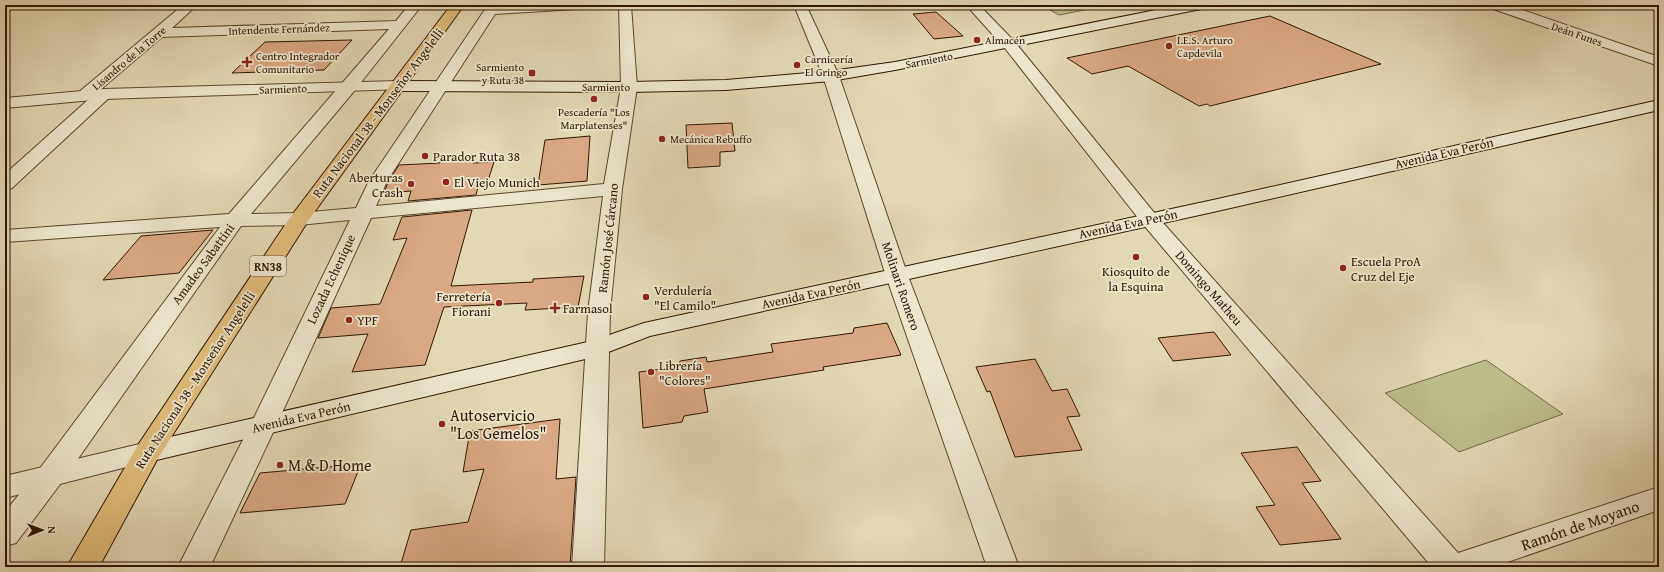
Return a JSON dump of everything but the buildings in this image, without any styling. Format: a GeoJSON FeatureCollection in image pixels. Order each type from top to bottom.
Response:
{"type":"FeatureCollection","features":[{"type":"Feature","properties":{"kind":"highway","name":"Ruta Nacional 38 - Monseñor Angelelli"},"geometry":{"type":"LineString","coordinates":[[83,567],[148,452],[299,219],[458,5]]}},
{"type":"Feature","properties":{"kind":"street","name":"Lisandro de la Torre"},"geometry":{"type":"LineString","coordinates":[[85,95],[192,5]]}},
{"type":"Feature","properties":{"kind":"street","name":"Amadeo Sabattini"},"geometry":{"type":"LineString","coordinates":[[5,534],[51,475],[234,220],[349,87],[416,5]]}},
{"type":"Feature","properties":{"kind":"street"},"geometry":{"type":"LineString","coordinates":[[492,7],[576,5]]}},
{"type":"Feature","properties":{"kind":"street","name":"Ramón José Cárcano"},"geometry":{"type":"LineString","coordinates":[[588,567],[599,312],[613,189],[629,87],[625,5]]}},
{"type":"Feature","properties":{"kind":"street","name":"Molinari Romero"},"geometry":{"type":"LineString","coordinates":[[800,5],[831,76],[899,282],[1004,567]]}},
{"type":"Feature","properties":{"kind":"street","name":"Domingo Matheu"},"geometry":{"type":"LineString","coordinates":[[972,5],[1009,44],[1155,225],[1451,567]]}},
{"type":"Feature","properties":{"kind":"street","name":"Sarmiento"},"geometry":{"type":"LineString","coordinates":[[5,104],[104,94],[349,87],[629,87],[726,85],[831,76],[895,66],[1201,5]]}},
{"type":"Feature","properties":{"kind":"street","name":"Deán Funes"},"geometry":{"type":"LineString","coordinates":[[1495,5],[1659,62]]}},
{"type":"Feature","properties":{"kind":"street","name":"Lozada Echenique"},"geometry":{"type":"LineString","coordinates":[[194,567],[263,426],[378,181],[492,7]]}},
{"type":"Feature","properties":{"kind":"street","name":"Intendente Fernández"},"geometry":{"type":"LineString","coordinates":[[159,33],[399,25]]}},
{"type":"Feature","properties":{"kind":"street","name":"Lisandro de la Torre"},"geometry":{"type":"LineString","coordinates":[[5,184],[104,94]]}},
{"type":"Feature","properties":{"kind":"street","name":"Avenida Eva Perón"},"geometry":{"type":"LineString","coordinates":[[1155,225],[1213,206],[1659,105]]}},
{"type":"Feature","properties":{"kind":"street","name":"Avenida Eva Perón"},"geometry":{"type":"LineString","coordinates":[[5,487],[148,452],[598,348],[652,344],[899,282],[1155,225],[1659,119]]}},
{"type":"Feature","properties":{"kind":"street"},"geometry":{"type":"LineString","coordinates":[[5,236],[234,220],[299,219],[613,189]]}},
{"type":"Feature","properties":{"kind":"street","name":"Ramón de Moyano"},"geometry":{"type":"LineString","coordinates":[[1455,567],[1659,498]]}},
{"type":"Feature","properties":{"kind":"green space"},"geometry":{"type":"Polygon","coordinates":[[[1041,5],[1110,5],[1059,15],[1041,5]]]}},
{"type":"Feature","properties":{"kind":"green space"},"geometry":{"type":"Polygon","coordinates":[[[1486,360],[1563,414],[1459,452],[1385,393],[1486,360]]]}},
{"type":"Feature","properties":{"kind":"place","name":"Almacén"},"geometry":{"type":"Point","coordinates":[977,40]}},
{"type":"Feature","properties":{"kind":"place","name":"I.E.S. Arturo Capdevila"},"geometry":{"type":"Point","coordinates":[1169,46]}},
{"type":"Feature","properties":{"kind":"place","name":"Centro Integrador Comunitario"},"geometry":{"type":"Point","coordinates":[247,62]}},
{"type":"Feature","properties":{"kind":"place","name":"Carnicería El Gringo"},"geometry":{"type":"Point","coordinates":[797,65]}},
{"type":"Feature","properties":{"kind":"place","name":"Sarmiento y Ruta 38"},"geometry":{"type":"Point","coordinates":[532,73]}},
{"type":"Feature","properties":{"kind":"place","name":"Pescadería \"Los Marplatenses\""},"geometry":{"type":"Point","coordinates":[594,99]}},
{"type":"Feature","properties":{"kind":"place","name":"Mecánica Rebuffo"},"geometry":{"type":"Point","coordinates":[662,139]}},
{"type":"Feature","properties":{"kind":"place","name":"Parador Ruta 38"},"geometry":{"type":"Point","coordinates":[425,156]}},
{"type":"Feature","properties":{"kind":"place","name":"El Viejo Munich"},"geometry":{"type":"Point","coordinates":[446,182]}},
{"type":"Feature","properties":{"kind":"place","name":"Aberturas Crash"},"geometry":{"type":"Point","coordinates":[411,184]}},
{"type":"Feature","properties":{"kind":"place","name":"Kiosquito de la Esquina"},"geometry":{"type":"Point","coordinates":[1136,257]}},
{"type":"Feature","properties":{"kind":"place","name":"Escuela ProA Cruz del Eje"},"geometry":{"type":"Point","coordinates":[1343,268]}},
{"type":"Feature","properties":{"kind":"place","name":"Verdulería \"El Camilo\""},"geometry":{"type":"Point","coordinates":[646,297]}},
{"type":"Feature","properties":{"kind":"place","name":"Ferretería Fiorani"},"geometry":{"type":"Point","coordinates":[499,303]}},
{"type":"Feature","properties":{"kind":"place","name":"Farmasol"},"geometry":{"type":"Point","coordinates":[555,308]}},
{"type":"Feature","properties":{"kind":"place","name":"YPF"},"geometry":{"type":"Point","coordinates":[349,320]}},
{"type":"Feature","properties":{"kind":"place","name":"Librería \"Colores\""},"geometry":{"type":"Point","coordinates":[651,372]}},
{"type":"Feature","properties":{"kind":"place","name":"Autoservicio \"Los Gemelos\""},"geometry":{"type":"Point","coordinates":[442,424]}},
{"type":"Feature","properties":{"kind":"place","name":"M & D Home"},"geometry":{"type":"Point","coordinates":[280,465]}}]}
